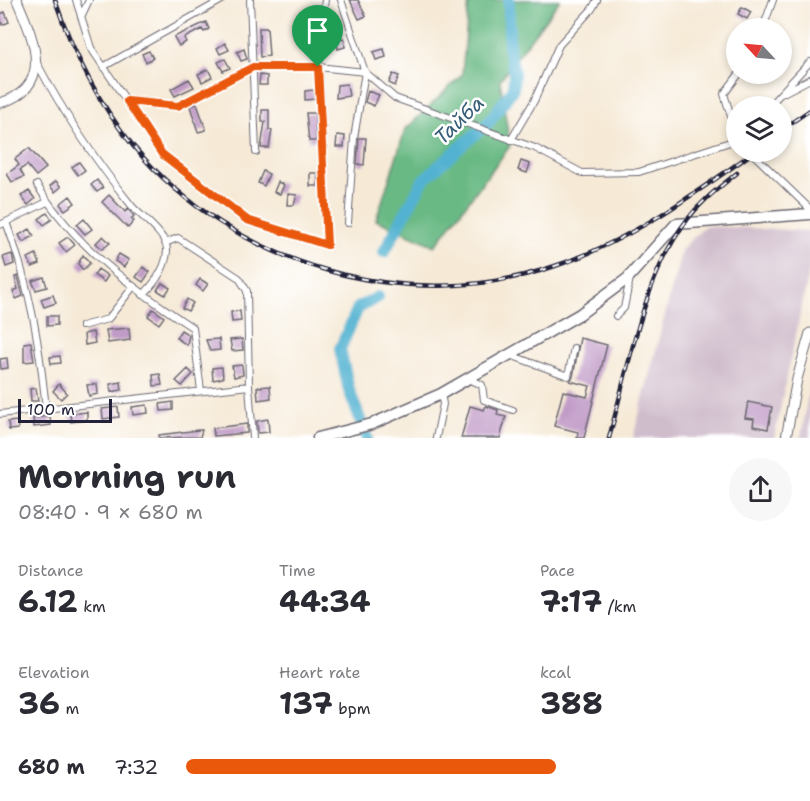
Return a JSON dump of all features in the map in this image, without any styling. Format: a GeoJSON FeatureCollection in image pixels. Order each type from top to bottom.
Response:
{"type":"FeatureCollection","features":[{"type":"Feature","properties":{"kind":"main road"},"geometry":{"type":"LineString","coordinates":[[0,103],[28,87],[37,63],[33,38],[17,0]]}},
{"type":"Feature","properties":{"kind":"main road"},"geometry":{"type":"LineString","coordinates":[[318,438],[372,424],[441,394],[580,314],[630,277],[676,224],[810,214]]}},
{"type":"Feature","properties":{"kind":"main road"},"geometry":{"type":"LineString","coordinates":[[786,438],[797,379],[810,333]]}},
{"type":"Feature","properties":{"kind":"street"},"geometry":{"type":"LineString","coordinates":[[76,0],[91,48],[162,154],[247,220],[327,245],[318,67],[318,43],[325,0]]}},
{"type":"Feature","properties":{"kind":"street"},"geometry":{"type":"LineString","coordinates":[[81,17],[89,0]]}},
{"type":"Feature","properties":{"kind":"street"},"geometry":{"type":"LineString","coordinates":[[104,66],[222,0]]}},
{"type":"Feature","properties":{"kind":"street"},"geometry":{"type":"LineString","coordinates":[[250,0],[256,152]]}},
{"type":"Feature","properties":{"kind":"street"},"geometry":{"type":"LineString","coordinates":[[341,0],[365,72],[354,138],[348,223]]}},
{"type":"Feature","properties":{"kind":"street"},"geometry":{"type":"LineString","coordinates":[[511,140],[534,101],[559,45],[592,9],[597,0]]}},
{"type":"Feature","properties":{"kind":"street"},"geometry":{"type":"LineString","coordinates":[[766,18],[772,0]]}},
{"type":"Feature","properties":{"kind":"street"},"geometry":{"type":"LineString","coordinates":[[779,95],[810,62]]}},
{"type":"Feature","properties":{"kind":"street"},"geometry":{"type":"LineString","coordinates":[[37,63],[90,153],[165,243],[168,250],[164,262],[155,283],[143,295]]}},
{"type":"Feature","properties":{"kind":"street"},"geometry":{"type":"LineString","coordinates":[[127,101],[178,106],[253,67],[318,67],[365,72],[395,98],[535,148],[582,173],[639,172],[726,143]]}},
{"type":"Feature","properties":{"kind":"street"},"geometry":{"type":"LineString","coordinates":[[779,95],[810,79]]}},
{"type":"Feature","properties":{"kind":"street"},"geometry":{"type":"LineString","coordinates":[[726,100],[724,94],[732,84]]}},
{"type":"Feature","properties":{"kind":"street"},"geometry":{"type":"LineString","coordinates":[[762,162],[810,209]]}},
{"type":"Feature","properties":{"kind":"street"},"geometry":{"type":"LineString","coordinates":[[37,185],[47,202],[94,256],[143,295],[193,328],[201,391]]}},
{"type":"Feature","properties":{"kind":"street"},"geometry":{"type":"LineString","coordinates":[[46,409],[39,338],[24,271],[3,223],[47,202]]}},
{"type":"Feature","properties":{"kind":"street"},"geometry":{"type":"LineString","coordinates":[[165,243],[178,238],[238,278],[247,291],[249,386],[253,438]]}},
{"type":"Feature","properties":{"kind":"street"},"geometry":{"type":"LineString","coordinates":[[616,316],[626,301],[630,277]]}},
{"type":"Feature","properties":{"kind":"street"},"geometry":{"type":"LineString","coordinates":[[82,326],[108,319],[133,287]]}},
{"type":"Feature","properties":{"kind":"street"},"geometry":{"type":"LineString","coordinates":[[509,355],[568,376],[574,348]]}},
{"type":"Feature","properties":{"kind":"street"},"geometry":{"type":"LineString","coordinates":[[469,379],[482,385],[484,400],[513,410]]}},
{"type":"Feature","properties":{"kind":"street"},"geometry":{"type":"LineString","coordinates":[[0,414],[249,386]]}},
{"type":"Feature","properties":{"kind":"street"},"geometry":{"type":"LineString","coordinates":[[436,438],[443,404],[441,394]]}},
{"type":"Feature","properties":{"kind":"shaded area"},"geometry":{"type":"Polygon","coordinates":[[[705,226],[810,231],[810,267],[774,438],[633,438],[682,249],[705,226]]]}},
{"type":"Feature","properties":{"kind":"shaded area"},"geometry":{"type":"Polygon","coordinates":[[[810,383],[810,438],[801,438],[810,383]]]}},
{"type":"Feature","properties":{"kind":"green space"},"geometry":{"type":"Polygon","coordinates":[[[469,0],[560,0],[500,80],[510,146],[435,246],[376,220],[405,130],[462,75],[469,0]]]}},
{"type":"Feature","properties":{"kind":"building"},"geometry":{"type":"Polygon","coordinates":[[[350,0],[358,0],[366,16],[359,19],[350,0]]]}},
{"type":"Feature","properties":{"kind":"building"},"geometry":{"type":"Polygon","coordinates":[[[742,7],[751,12],[748,18],[738,14],[742,7]]]}},
{"type":"Feature","properties":{"kind":"building"},"geometry":{"type":"Polygon","coordinates":[[[5,12],[9,22],[2,25],[0,14],[5,12]]]}},
{"type":"Feature","properties":{"kind":"building"},"geometry":{"type":"Polygon","coordinates":[[[305,20],[315,22],[312,46],[302,45],[305,20]]]}},
{"type":"Feature","properties":{"kind":"building"},"geometry":{"type":"Polygon","coordinates":[[[206,22],[209,29],[204,32],[202,29],[184,38],[186,42],[179,46],[174,37],[206,22]]]}},
{"type":"Feature","properties":{"kind":"building"},"geometry":{"type":"Polygon","coordinates":[[[259,28],[267,28],[269,56],[260,57],[259,28]]]}},
{"type":"Feature","properties":{"kind":"building"},"geometry":{"type":"Polygon","coordinates":[[[344,38],[345,47],[338,49],[336,39],[344,38]]]}},
{"type":"Feature","properties":{"kind":"building"},"geometry":{"type":"Polygon","coordinates":[[[225,43],[229,50],[220,54],[217,48],[225,43]]]}},
{"type":"Feature","properties":{"kind":"building"},"geometry":{"type":"Polygon","coordinates":[[[244,49],[247,59],[241,61],[237,52],[244,49]]]}},
{"type":"Feature","properties":{"kind":"building"},"geometry":{"type":"Polygon","coordinates":[[[384,49],[386,57],[376,60],[373,52],[384,49]]]}},
{"type":"Feature","properties":{"kind":"building"},"geometry":{"type":"Polygon","coordinates":[[[149,51],[153,58],[146,62],[142,54],[149,51]]]}},
{"type":"Feature","properties":{"kind":"building"},"geometry":{"type":"Polygon","coordinates":[[[225,59],[230,68],[223,71],[218,62],[225,59]]]}},
{"type":"Feature","properties":{"kind":"building"},"geometry":{"type":"Polygon","coordinates":[[[208,69],[212,77],[202,82],[198,74],[208,69]]]}},
{"type":"Feature","properties":{"kind":"building"},"geometry":{"type":"Polygon","coordinates":[[[393,74],[399,76],[395,86],[389,83],[393,74]]]}},
{"type":"Feature","properties":{"kind":"building"},"geometry":{"type":"Polygon","coordinates":[[[260,75],[267,76],[267,85],[259,85],[260,75]]]}},
{"type":"Feature","properties":{"kind":"building"},"geometry":{"type":"Polygon","coordinates":[[[189,79],[194,87],[175,96],[171,89],[189,79]]]}},
{"type":"Feature","properties":{"kind":"building"},"geometry":{"type":"Polygon","coordinates":[[[347,84],[349,96],[336,98],[337,85],[347,84]]]}},
{"type":"Feature","properties":{"kind":"building"},"geometry":{"type":"Polygon","coordinates":[[[314,90],[315,99],[305,100],[305,91],[314,90]]]}},
{"type":"Feature","properties":{"kind":"building"},"geometry":{"type":"Polygon","coordinates":[[[368,91],[379,95],[374,106],[365,102],[368,91]]]}},
{"type":"Feature","properties":{"kind":"building"},"geometry":{"type":"Polygon","coordinates":[[[197,104],[206,130],[198,132],[190,106],[197,104]]]}},
{"type":"Feature","properties":{"kind":"building"},"geometry":{"type":"Polygon","coordinates":[[[262,110],[269,110],[269,130],[272,130],[269,148],[261,148],[265,122],[262,122],[262,110]]]}},
{"type":"Feature","properties":{"kind":"building"},"geometry":{"type":"Polygon","coordinates":[[[306,113],[315,113],[316,141],[309,141],[306,113]]]}},
{"type":"Feature","properties":{"kind":"building"},"geometry":{"type":"Polygon","coordinates":[[[337,135],[345,136],[344,147],[336,147],[337,135]]]}},
{"type":"Feature","properties":{"kind":"building"},"geometry":{"type":"Polygon","coordinates":[[[359,138],[366,138],[364,165],[357,164],[359,138]]]}},
{"type":"Feature","properties":{"kind":"building"},"geometry":{"type":"Polygon","coordinates":[[[29,148],[46,168],[36,176],[27,165],[20,170],[24,177],[12,182],[7,174],[19,165],[15,159],[29,148]]]}},
{"type":"Feature","properties":{"kind":"building"},"geometry":{"type":"Polygon","coordinates":[[[521,161],[530,164],[527,173],[518,170],[521,161]]]}},
{"type":"Feature","properties":{"kind":"building"},"geometry":{"type":"Polygon","coordinates":[[[79,162],[85,170],[78,175],[72,167],[79,162]]]}},
{"type":"Feature","properties":{"kind":"building"},"geometry":{"type":"Polygon","coordinates":[[[263,171],[269,174],[264,186],[258,183],[263,171]]]}},
{"type":"Feature","properties":{"kind":"building"},"geometry":{"type":"Polygon","coordinates":[[[310,173],[318,173],[318,186],[310,186],[310,173]]]}},
{"type":"Feature","properties":{"kind":"building"},"geometry":{"type":"Polygon","coordinates":[[[97,180],[103,188],[97,192],[91,185],[97,180]]]}},
{"type":"Feature","properties":{"kind":"building"},"geometry":{"type":"Polygon","coordinates":[[[56,181],[61,187],[55,192],[50,186],[56,181]]]}},
{"type":"Feature","properties":{"kind":"building"},"geometry":{"type":"Polygon","coordinates":[[[278,182],[284,185],[280,194],[274,192],[278,182]]]}},
{"type":"Feature","properties":{"kind":"building"},"geometry":{"type":"Polygon","coordinates":[[[29,191],[35,199],[28,205],[21,196],[29,191]]]}},
{"type":"Feature","properties":{"kind":"building"},"geometry":{"type":"Polygon","coordinates":[[[288,194],[297,195],[294,205],[287,205],[288,194]]]}},
{"type":"Feature","properties":{"kind":"building"},"geometry":{"type":"Polygon","coordinates":[[[109,195],[125,212],[128,209],[134,216],[131,219],[134,221],[128,228],[102,202],[109,195]]]}},
{"type":"Feature","properties":{"kind":"building"},"geometry":{"type":"Polygon","coordinates":[[[70,196],[75,203],[65,210],[60,204],[70,196]]]}},
{"type":"Feature","properties":{"kind":"building"},"geometry":{"type":"Polygon","coordinates":[[[47,213],[52,219],[44,225],[39,219],[47,213]]]}},
{"type":"Feature","properties":{"kind":"building"},"geometry":{"type":"Polygon","coordinates":[[[84,219],[92,229],[85,234],[77,225],[84,219]]]}},
{"type":"Feature","properties":{"kind":"building"},"geometry":{"type":"Polygon","coordinates":[[[30,229],[34,236],[23,242],[19,235],[30,229]]]}},
{"type":"Feature","properties":{"kind":"building"},"geometry":{"type":"Polygon","coordinates":[[[103,236],[110,243],[102,249],[96,243],[103,236]]]}},
{"type":"Feature","properties":{"kind":"building"},"geometry":{"type":"Polygon","coordinates":[[[68,237],[75,245],[66,252],[59,243],[68,237]]]}},
{"type":"Feature","properties":{"kind":"building"},"geometry":{"type":"Polygon","coordinates":[[[12,254],[14,264],[6,267],[3,257],[12,254]]]}},
{"type":"Feature","properties":{"kind":"building"},"geometry":{"type":"Polygon","coordinates":[[[36,254],[40,264],[32,267],[28,258],[36,254]]]}},
{"type":"Feature","properties":{"kind":"building"},"geometry":{"type":"Polygon","coordinates":[[[119,254],[129,260],[124,267],[115,261],[119,254]]]}},
{"type":"Feature","properties":{"kind":"building"},"geometry":{"type":"Polygon","coordinates":[[[83,255],[90,263],[83,270],[78,264],[83,255]]]}},
{"type":"Feature","properties":{"kind":"building"},"geometry":{"type":"Polygon","coordinates":[[[143,267],[150,272],[143,282],[136,277],[143,267]]]}},
{"type":"Feature","properties":{"kind":"building"},"geometry":{"type":"Polygon","coordinates":[[[98,269],[108,276],[104,282],[94,275],[98,269]]]}},
{"type":"Feature","properties":{"kind":"building"},"geometry":{"type":"Polygon","coordinates":[[[18,276],[23,296],[16,299],[13,291],[18,289],[15,277],[18,276]]]}},
{"type":"Feature","properties":{"kind":"building"},"geometry":{"type":"Polygon","coordinates":[[[44,277],[47,287],[36,290],[32,281],[44,277]]]}},
{"type":"Feature","properties":{"kind":"building"},"geometry":{"type":"Polygon","coordinates":[[[200,279],[208,284],[203,291],[196,285],[200,279]]]}},
{"type":"Feature","properties":{"kind":"building"},"geometry":{"type":"Polygon","coordinates":[[[162,283],[170,288],[165,295],[157,290],[162,283]]]}},
{"type":"Feature","properties":{"kind":"building"},"geometry":{"type":"Polygon","coordinates":[[[53,295],[56,303],[44,307],[41,299],[53,295]]]}},
{"type":"Feature","properties":{"kind":"building"},"geometry":{"type":"Polygon","coordinates":[[[187,299],[193,303],[188,311],[182,308],[187,299]]]}},
{"type":"Feature","properties":{"kind":"building"},"geometry":{"type":"Polygon","coordinates":[[[153,309],[164,317],[159,324],[148,316],[153,309]]]}},
{"type":"Feature","properties":{"kind":"building"},"geometry":{"type":"Polygon","coordinates":[[[240,311],[241,321],[232,322],[231,312],[240,311]]]}},
{"type":"Feature","properties":{"kind":"building"},"geometry":{"type":"Polygon","coordinates":[[[47,316],[57,316],[57,325],[47,326],[47,316]]]}},
{"type":"Feature","properties":{"kind":"building"},"geometry":{"type":"Polygon","coordinates":[[[129,328],[130,340],[108,343],[106,330],[129,328]]]}},
{"type":"Feature","properties":{"kind":"building"},"geometry":{"type":"Polygon","coordinates":[[[181,330],[189,335],[187,345],[176,338],[181,330]]]}},
{"type":"Feature","properties":{"kind":"building"},"geometry":{"type":"Polygon","coordinates":[[[93,332],[95,343],[85,345],[84,334],[93,332]]]}},
{"type":"Feature","properties":{"kind":"building"},"geometry":{"type":"Polygon","coordinates":[[[580,338],[607,345],[584,438],[577,438],[578,432],[554,426],[563,391],[587,397],[590,386],[570,381],[573,377],[580,338]]]}},
{"type":"Feature","properties":{"kind":"building"},"geometry":{"type":"Polygon","coordinates":[[[219,339],[220,350],[210,351],[206,340],[219,339]]]}},
{"type":"Feature","properties":{"kind":"building"},"geometry":{"type":"Polygon","coordinates":[[[242,339],[243,350],[232,351],[230,340],[242,339]]]}},
{"type":"Feature","properties":{"kind":"building"},"geometry":{"type":"Polygon","coordinates":[[[31,342],[34,361],[24,362],[24,343],[31,342]]]}},
{"type":"Feature","properties":{"kind":"building"},"geometry":{"type":"Polygon","coordinates":[[[60,356],[61,363],[51,364],[50,357],[60,356]]]}},
{"type":"Feature","properties":{"kind":"building"},"geometry":{"type":"Polygon","coordinates":[[[7,358],[8,368],[1,369],[0,359],[7,358]]]}},
{"type":"Feature","properties":{"kind":"building"},"geometry":{"type":"Polygon","coordinates":[[[242,365],[243,375],[234,377],[232,366],[242,365]]]}},
{"type":"Feature","properties":{"kind":"building"},"geometry":{"type":"Polygon","coordinates":[[[222,367],[223,378],[213,380],[212,368],[222,367]]]}},
{"type":"Feature","properties":{"kind":"building"},"geometry":{"type":"Polygon","coordinates":[[[188,369],[193,374],[182,386],[176,381],[188,369]]]}},
{"type":"Feature","properties":{"kind":"building"},"geometry":{"type":"Polygon","coordinates":[[[160,374],[162,385],[154,386],[153,375],[160,374]]]}},
{"type":"Feature","properties":{"kind":"building"},"geometry":{"type":"Polygon","coordinates":[[[121,382],[122,390],[111,392],[110,384],[121,382]]]}},
{"type":"Feature","properties":{"kind":"building"},"geometry":{"type":"Polygon","coordinates":[[[59,384],[67,393],[61,399],[53,391],[59,384]]]}},
{"type":"Feature","properties":{"kind":"building"},"geometry":{"type":"Polygon","coordinates":[[[97,384],[98,394],[89,396],[87,385],[97,384]]]}},
{"type":"Feature","properties":{"kind":"building"},"geometry":{"type":"Polygon","coordinates":[[[270,386],[271,398],[258,400],[257,387],[270,386]]]}},
{"type":"Feature","properties":{"kind":"building"},"geometry":{"type":"Polygon","coordinates":[[[36,388],[38,401],[31,401],[30,389],[36,388]]]}},
{"type":"Feature","properties":{"kind":"building"},"geometry":{"type":"Polygon","coordinates":[[[173,402],[173,410],[161,411],[160,404],[173,402]]]}},
{"type":"Feature","properties":{"kind":"building"},"geometry":{"type":"Polygon","coordinates":[[[748,402],[772,407],[768,429],[753,426],[754,419],[745,418],[748,402]]]}},
{"type":"Feature","properties":{"kind":"building"},"geometry":{"type":"Polygon","coordinates":[[[147,405],[148,413],[133,415],[132,407],[147,405]]]}},
{"type":"Feature","properties":{"kind":"building"},"geometry":{"type":"Polygon","coordinates":[[[470,406],[484,410],[486,406],[498,410],[497,415],[506,417],[500,438],[461,438],[470,406]]]}},
{"type":"Feature","properties":{"kind":"building"},"geometry":{"type":"Polygon","coordinates":[[[118,407],[119,417],[103,419],[102,409],[118,407]]]}},
{"type":"Feature","properties":{"kind":"building"},"geometry":{"type":"Polygon","coordinates":[[[87,412],[87,420],[71,422],[70,414],[87,412]]]}},
{"type":"Feature","properties":{"kind":"building"},"geometry":{"type":"Polygon","coordinates":[[[50,416],[51,425],[34,427],[33,418],[50,416]]]}},
{"type":"Feature","properties":{"kind":"building"},"geometry":{"type":"Polygon","coordinates":[[[268,419],[269,432],[258,433],[257,421],[268,419]]]}},
{"type":"Feature","properties":{"kind":"building"},"geometry":{"type":"Polygon","coordinates":[[[17,421],[18,429],[9,430],[8,422],[17,421]]]}},
{"type":"Feature","properties":{"kind":"building"},"geometry":{"type":"Polygon","coordinates":[[[247,424],[247,433],[214,436],[213,428],[247,424]]]}},
{"type":"Feature","properties":{"kind":"building"},"geometry":{"type":"Polygon","coordinates":[[[202,430],[200,437],[159,438],[159,435],[202,430]]]}},
{"type":"Feature","properties":{"kind":"waterway","name":"Тайба"},"geometry":{"type":"LineString","coordinates":[[384,252],[424,179],[489,122],[513,89],[514,72],[509,50],[509,0]]}},
{"type":"Feature","properties":{"kind":"waterway","name":"Тайба"},"geometry":{"type":"LineString","coordinates":[[367,438],[349,390],[340,349],[358,308],[378,297]]}},
{"type":"Feature","properties":{"kind":"railway"},"geometry":{"type":"LineString","coordinates":[[55,0],[78,58],[109,113],[134,147],[175,188],[221,223],[272,250],[326,270],[383,282],[441,286],[499,280],[555,266],[582,256],[633,231],[683,201],[740,162]]}},
{"type":"Feature","properties":{"kind":"railway"},"geometry":{"type":"LineString","coordinates":[[792,122],[810,110]]}},
{"type":"Feature","properties":{"kind":"railway"},"geometry":{"type":"LineString","coordinates":[[609,438],[639,324],[659,268],[672,242],[692,213],[737,173]]}},
{"type":"Feature","properties":{"kind":"route"},"geometry":{"type":"LineString","coordinates":[[253,67],[318,67],[327,245],[247,220],[162,154],[127,101],[178,106],[253,67]]}}]}
